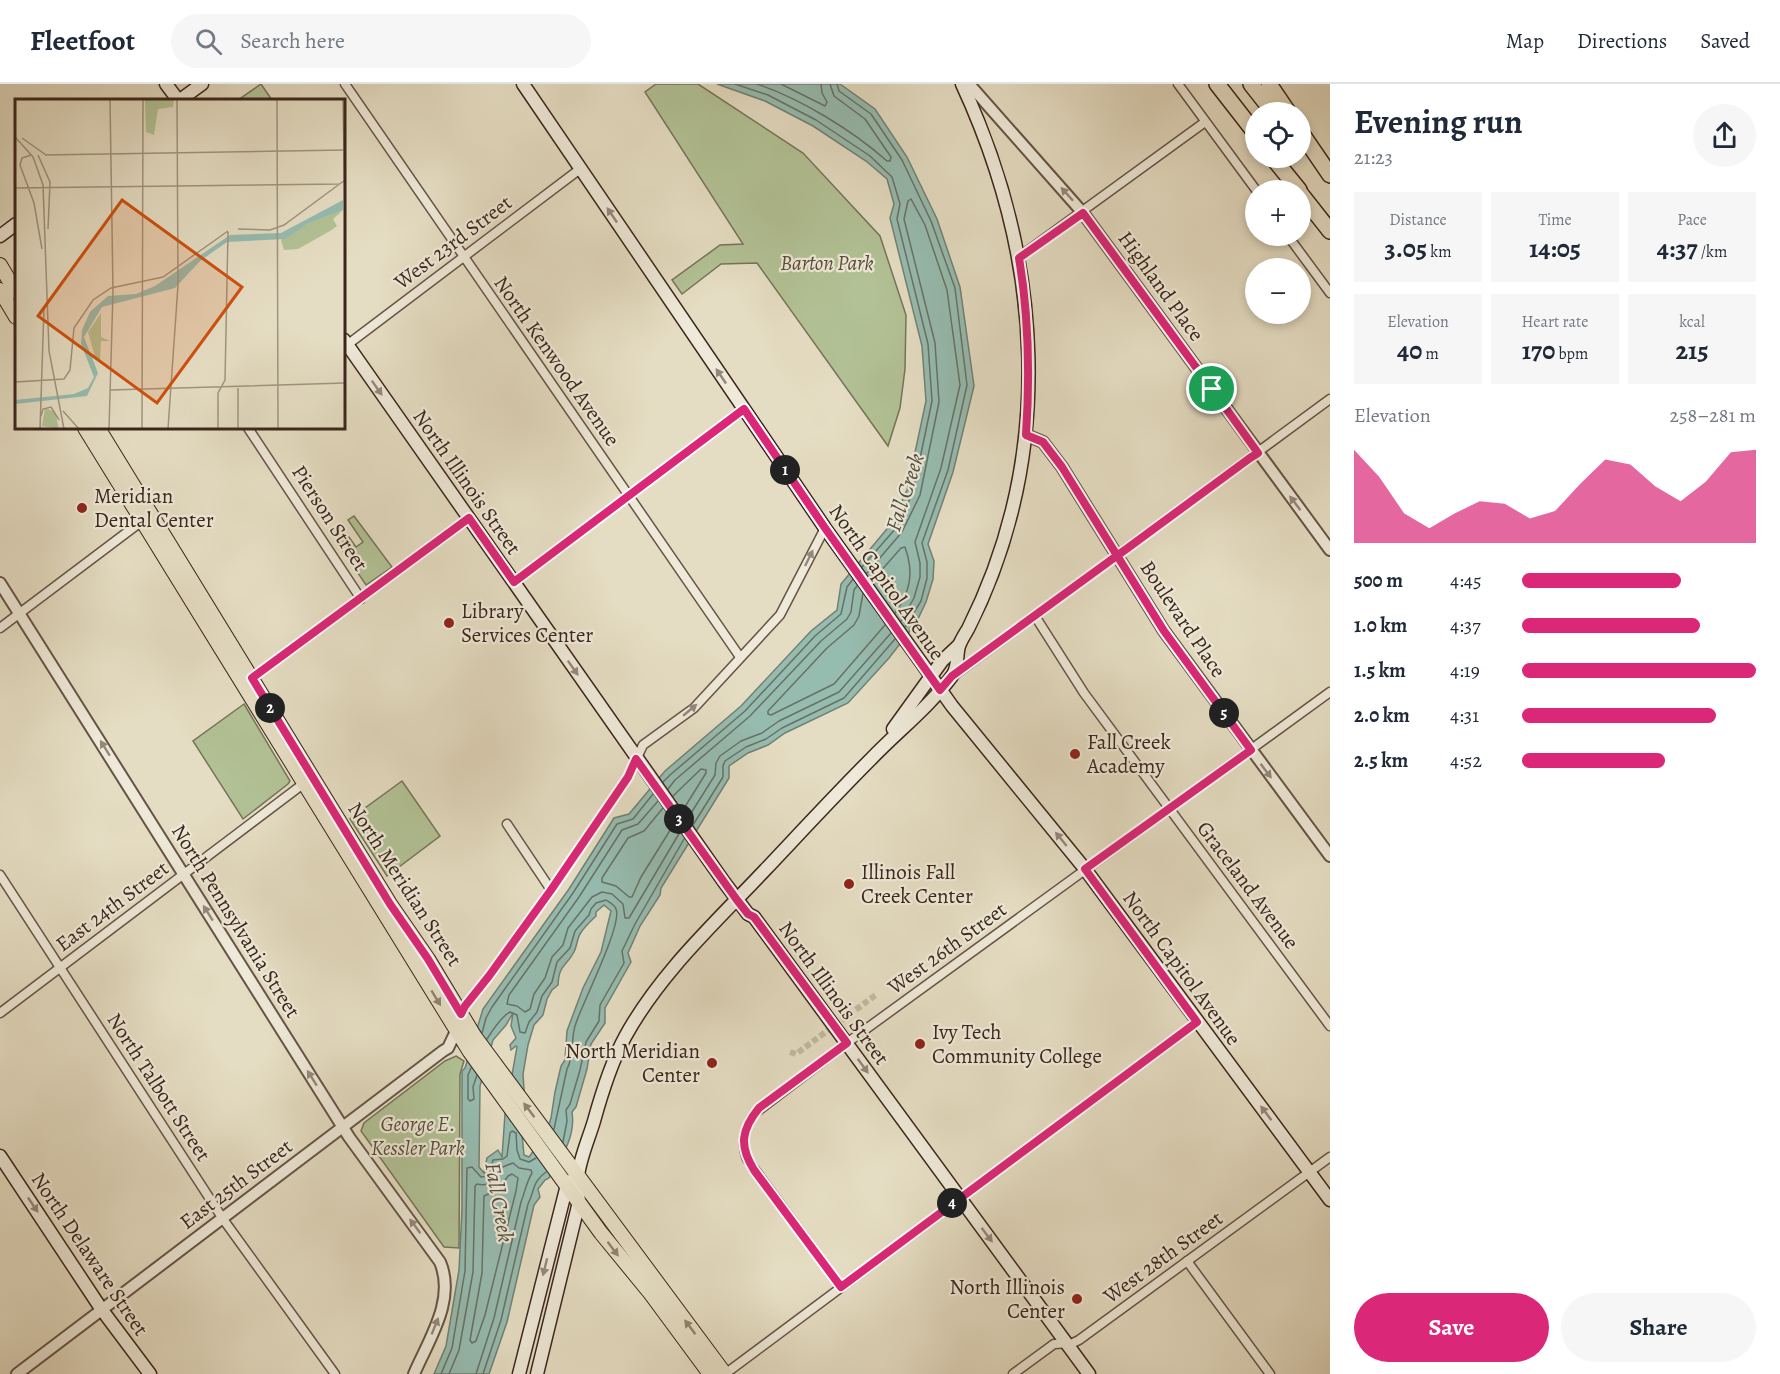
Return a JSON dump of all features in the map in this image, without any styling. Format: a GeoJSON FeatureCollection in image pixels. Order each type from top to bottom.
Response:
{"type":"FeatureCollection","features":[{"type":"Feature","properties":{"kind":"highway"},"geometry":{"type":"LineString","coordinates":[[1217,84],[1245,120]]}},
{"type":"Feature","properties":{"kind":"highway"},"geometry":{"type":"LineString","coordinates":[[1251,84],[1265,102]]}},
{"type":"Feature","properties":{"kind":"highway"},"geometry":{"type":"LineString","coordinates":[[1269,84],[1281,102]]}},
{"type":"Feature","properties":{"kind":"highway"},"geometry":{"type":"LineString","coordinates":[[1311,147],[1330,175]]}},
{"type":"Feature","properties":{"kind":"highway"},"geometry":{"type":"LineString","coordinates":[[1311,162],[1330,185]]}},
{"type":"Feature","properties":{"kind":"highway"},"geometry":{"type":"LineString","coordinates":[[1281,168],[1290,180]]}},
{"type":"Feature","properties":{"kind":"highway"},"geometry":{"type":"LineString","coordinates":[[1311,206],[1330,231]]}},
{"type":"Feature","properties":{"kind":"main road"},"geometry":{"type":"LineString","coordinates":[[166,84],[178,99]]}},
{"type":"Feature","properties":{"kind":"main road"},"geometry":{"type":"LineString","coordinates":[[180,99],[202,84]]}},
{"type":"Feature","properties":{"kind":"main road","name":"North Capitol Avenue"},"geometry":{"type":"LineString","coordinates":[[523,84],[825,528],[931,678],[1085,869],[1330,1200]]}},
{"type":"Feature","properties":{"kind":"main road"},"geometry":{"type":"LineString","coordinates":[[537,1374],[579,1202],[578,1174],[611,1066],[625,1037],[663,980],[872,758],[928,704],[952,676],[957,664],[959,645],[982,598],[1005,539],[1017,495],[1026,435],[1029,346],[1025,302],[1019,258],[1008,209],[988,143],[962,84]]}},
{"type":"Feature","properties":{"kind":"main road"},"geometry":{"type":"LineString","coordinates":[[0,236],[15,225]]}},
{"type":"Feature","properties":{"kind":"main road"},"geometry":{"type":"LineString","coordinates":[[0,265],[15,290]]}},
{"type":"Feature","properties":{"kind":"main road"},"geometry":{"type":"LineString","coordinates":[[0,290],[15,315]]}},
{"type":"Feature","properties":{"kind":"main road","name":"North Illinois Street"},"geometry":{"type":"LineString","coordinates":[[345,342],[737,900],[748,914],[754,917],[1089,1374]]}},
{"type":"Feature","properties":{"kind":"main road","name":"North Meridian Street"},"geometry":{"type":"LineString","coordinates":[[86,429],[470,1052],[579,1202],[710,1374]]}},
{"type":"Feature","properties":{"kind":"main road","name":"North Meridian Street"},"geometry":{"type":"LineString","coordinates":[[99,429],[390,904],[428,959],[475,1036],[725,1374]]}},
{"type":"Feature","properties":{"kind":"main road"},"geometry":{"type":"LineString","coordinates":[[872,758],[942,660],[959,645]]}},
{"type":"Feature","properties":{"kind":"main road","name":"North Delaware Street"},"geometry":{"type":"LineString","coordinates":[[0,1156],[102,1310],[150,1374]]}},
{"type":"Feature","properties":{"kind":"main road"},"geometry":{"type":"LineString","coordinates":[[519,1374],[563,1179],[578,1174]]}},
{"type":"Feature","properties":{"kind":"street","name":"North Kenwood Avenue"},"geometry":{"type":"LineString","coordinates":[[345,84],[740,657]]}},
{"type":"Feature","properties":{"kind":"street","name":"Highland Place"},"geometry":{"type":"LineString","coordinates":[[969,84],[1083,213],[1330,550]]}},
{"type":"Feature","properties":{"kind":"street"},"geometry":{"type":"LineString","coordinates":[[1178,84],[1248,180]]}},
{"type":"Feature","properties":{"kind":"street"},"geometry":{"type":"LineString","coordinates":[[1019,258],[1205,122]]}},
{"type":"Feature","properties":{"kind":"street","name":"West 23rd Street"},"geometry":{"type":"LineString","coordinates":[[345,342],[464,257],[580,169]]}},
{"type":"Feature","properties":{"kind":"street"},"geometry":{"type":"LineString","coordinates":[[1295,246],[1330,293]]}},
{"type":"Feature","properties":{"kind":"street"},"geometry":{"type":"LineString","coordinates":[[952,676],[1330,399]]}},
{"type":"Feature","properties":{"kind":"street"},"geometry":{"type":"LineString","coordinates":[[514,582],[744,409]]}},
{"type":"Feature","properties":{"kind":"street","name":"Pierson Street"},"geometry":{"type":"LineString","coordinates":[[249,429],[361,599]]}},
{"type":"Feature","properties":{"kind":"street","name":"Boulevard Place"},"geometry":{"type":"LineString","coordinates":[[1026,435],[1043,442],[1062,467],[1164,631],[1330,856]]}},
{"type":"Feature","properties":{"kind":"street"},"geometry":{"type":"LineString","coordinates":[[252,678],[469,518]]}},
{"type":"Feature","properties":{"kind":"street"},"geometry":{"type":"LineString","coordinates":[[0,628],[142,521]]}},
{"type":"Feature","properties":{"kind":"street"},"geometry":{"type":"LineString","coordinates":[[461,1014],[551,890],[628,777],[643,745],[694,708],[780,615],[825,528]]}},
{"type":"Feature","properties":{"kind":"street","name":"North Pennsylvania Street"},"geometry":{"type":"LineString","coordinates":[[0,583],[344,1128],[437,1256],[445,1276],[446,1291],[442,1309],[414,1374]]}},
{"type":"Feature","properties":{"kind":"street","name":"Graceland Avenue"},"geometry":{"type":"LineString","coordinates":[[1035,616],[1084,693],[1330,1026]]}},
{"type":"Feature","properties":{"kind":"street","name":"West 26th Street"},"geometry":{"type":"LineString","coordinates":[[841,1287],[754,1170],[744,1149],[743,1140],[749,1122],[759,1108],[1330,692]]}},
{"type":"Feature","properties":{"kind":"street","name":"East 24th Street"},"geometry":{"type":"LineString","coordinates":[[0,1013],[303,784]]}},
{"type":"Feature","properties":{"kind":"street"},"geometry":{"type":"LineString","coordinates":[[507,824],[551,890]]}},
{"type":"Feature","properties":{"kind":"street","name":"North Talbott Street"},"geometry":{"type":"LineString","coordinates":[[0,875],[223,1219],[335,1374]]}},
{"type":"Feature","properties":{"kind":"street","name":"East 25th Street"},"geometry":{"type":"LineString","coordinates":[[17,1374],[448,1048],[457,1031],[461,1014]]}},
{"type":"Feature","properties":{"kind":"street"},"geometry":{"type":"LineString","coordinates":[[725,1374],[1197,1022]]}},
{"type":"Feature","properties":{"kind":"street","name":"West 28th Street"},"geometry":{"type":"LineString","coordinates":[[1013,1374],[1054,1344],[1073,1343],[1079,1340],[1330,1157]]}},
{"type":"Feature","properties":{"kind":"street"},"geometry":{"type":"LineString","coordinates":[[1187,1261],[1270,1374]]}},
{"type":"Feature","properties":{"kind":"green space"},"geometry":{"type":"Polygon","coordinates":[[[261,84],[271,99],[239,99],[261,84]]]}},
{"type":"Feature","properties":{"kind":"green space","name":"Barton Park"},"geometry":{"type":"Polygon","coordinates":[[[656,84],[698,84],[803,153],[880,236],[906,315],[905,369],[900,408],[888,446],[757,263],[721,264],[682,294],[672,280],[720,245],[743,244],[645,92],[656,84]]]}},
{"type":"Feature","properties":{"kind":"green space"},"geometry":{"type":"Polygon","coordinates":[[[354,516],[392,567],[366,585],[339,545],[349,537],[356,547],[363,542],[348,520],[354,516]]]}},
{"type":"Feature","properties":{"kind":"green space"},"geometry":{"type":"Polygon","coordinates":[[[244,704],[290,781],[243,819],[193,741],[244,704]]]}},
{"type":"Feature","properties":{"kind":"green space"},"geometry":{"type":"Polygon","coordinates":[[[402,781],[440,836],[387,876],[350,819],[402,781]]]}},
{"type":"Feature","properties":{"kind":"green space","name":"George E. Kessler Park"},"geometry":{"type":"Polygon","coordinates":[[[456,1056],[464,1061],[460,1074],[459,1248],[444,1247],[361,1131],[364,1123],[445,1061],[456,1056]]]}},
{"type":"Feature","properties":{"kind":"water","name":"Fall Creek"},"geometry":{"type":"Polygon","coordinates":[[[717,84],[840,84],[875,109],[907,157],[937,219],[960,287],[974,386],[953,472],[928,544],[934,561],[933,579],[916,623],[889,658],[848,703],[785,733],[729,766],[729,778],[640,926],[628,953],[631,962],[605,1008],[605,1023],[591,1044],[587,1069],[576,1107],[572,1112],[570,1139],[549,1178],[538,1189],[540,1197],[534,1205],[507,1322],[489,1374],[434,1374],[446,1346],[459,1270],[462,1209],[462,1071],[465,1068],[483,1009],[569,889],[614,818],[629,814],[665,771],[741,706],[811,631],[837,610],[841,584],[891,524],[907,490],[926,401],[922,346],[890,218],[894,204],[887,179],[866,161],[813,126],[765,101],[717,84]],[[604,905],[580,934],[574,952],[561,969],[558,985],[547,999],[543,1015],[534,1025],[528,1045],[523,1074],[525,1104],[521,1124],[524,1155],[529,1157],[546,1133],[561,1066],[565,1060],[567,1031],[583,988],[601,952],[611,911],[604,905]],[[513,1013],[493,1040],[480,1086],[479,1167],[484,1173],[487,1158],[498,1150],[502,1157],[505,1114],[517,1047],[511,1050],[510,1045],[516,1038],[511,1026],[513,1013]]]}},
{"type":"Feature","properties":{"kind":"tunnel"},"geometry":{"type":"LineString","coordinates":[[790,1052],[796,1054],[877,994]]}},
{"type":"Feature","properties":{"kind":"place","name":"Meridian Dental Center"},"geometry":{"type":"Point","coordinates":[82,508]}},
{"type":"Feature","properties":{"kind":"place","name":"Library Services Center"},"geometry":{"type":"Point","coordinates":[449,623]}},
{"type":"Feature","properties":{"kind":"place","name":"Fall Creek Academy"},"geometry":{"type":"Point","coordinates":[1075,754]}},
{"type":"Feature","properties":{"kind":"place","name":"Illinois Fall Creek Center"},"geometry":{"type":"Point","coordinates":[849,884]}},
{"type":"Feature","properties":{"kind":"place","name":"Ivy Tech Community College"},"geometry":{"type":"Point","coordinates":[920,1044]}},
{"type":"Feature","properties":{"kind":"place","name":"North Meridian Center"},"geometry":{"type":"Point","coordinates":[712,1063]}},
{"type":"Feature","properties":{"kind":"place","name":"North Illinois Center"},"geometry":{"type":"Point","coordinates":[1077,1299]}},
{"type":"Feature","properties":{"kind":"route"},"geometry":{"type":"LineString","coordinates":[[1212,389],[1083,213],[1019,258],[1028,339],[1029,390],[1026,435],[1043,442],[1062,467],[1116,556],[1164,631],[1251,750],[1085,869],[1197,1022],[841,1287],[754,1170],[747,1159],[743,1140],[749,1122],[759,1108],[847,1043],[754,917],[748,914],[737,900],[636,759],[628,777],[551,890],[461,1014],[428,959],[390,904],[252,678],[469,518],[514,582],[744,409],[940,690],[952,676],[970,664],[1116,556],[1258,453],[1212,389]]}}]}
